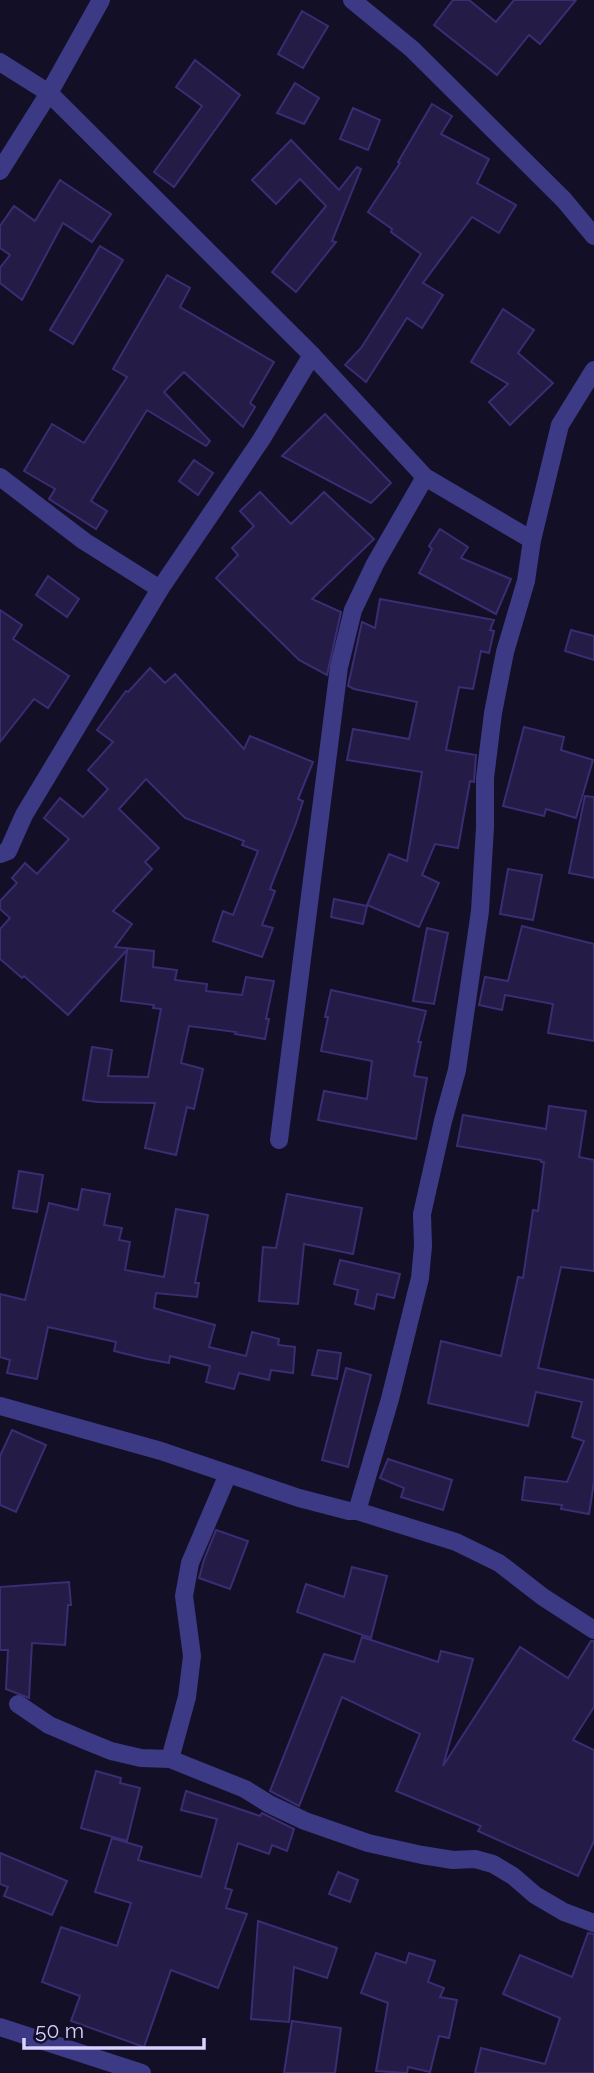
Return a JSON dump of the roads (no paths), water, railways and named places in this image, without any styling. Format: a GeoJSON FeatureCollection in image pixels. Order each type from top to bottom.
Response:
{"type":"FeatureCollection","features":[{"type":"Feature","properties":{"kind":"street"},"geometry":{"type":"LineString","coordinates":[[0,171],[49,93],[101,0]]}},
{"type":"Feature","properties":{"kind":"street"},"geometry":{"type":"LineString","coordinates":[[352,0],[412,50],[564,200],[594,236]]}},
{"type":"Feature","properties":{"kind":"street"},"geometry":{"type":"LineString","coordinates":[[0,62],[49,93],[312,355],[425,477],[532,540]]}},
{"type":"Feature","properties":{"kind":"street"},"geometry":{"type":"LineString","coordinates":[[0,854],[8,851],[24,815],[160,589],[261,440],[312,355]]}},
{"type":"Feature","properties":{"kind":"street"},"geometry":{"type":"LineString","coordinates":[[357,1511],[390,1399],[420,1278],[422,1214],[457,1070],[480,912],[485,778],[493,713],[505,652],[527,581],[532,540],[560,425],[594,370]]}},
{"type":"Feature","properties":{"kind":"street"},"geometry":{"type":"LineString","coordinates":[[0,477],[84,541],[160,589]]}},
{"type":"Feature","properties":{"kind":"street"},"geometry":{"type":"LineString","coordinates":[[279,1140],[339,667],[353,610],[375,564],[425,477]]}},
{"type":"Feature","properties":{"kind":"street"},"geometry":{"type":"LineString","coordinates":[[0,1406],[161,1451],[299,1498],[357,1511],[456,1542],[499,1563],[594,1630]]}},
{"type":"Feature","properties":{"kind":"street"},"geometry":{"type":"LineString","coordinates":[[170,1759],[187,1697],[192,1656],[184,1596],[190,1563],[228,1474]]}},
{"type":"Feature","properties":{"kind":"street"},"geometry":{"type":"LineString","coordinates":[[18,1704],[49,1726],[111,1751],[141,1759],[170,1759],[245,1789],[305,1821],[368,1843],[422,1855],[453,1860],[475,1859],[493,1864],[555,1907],[594,1923]]}},
{"type":"Feature","properties":{"kind":"street"},"geometry":{"type":"LineString","coordinates":[[0,2026],[142,2073]]}}]}
